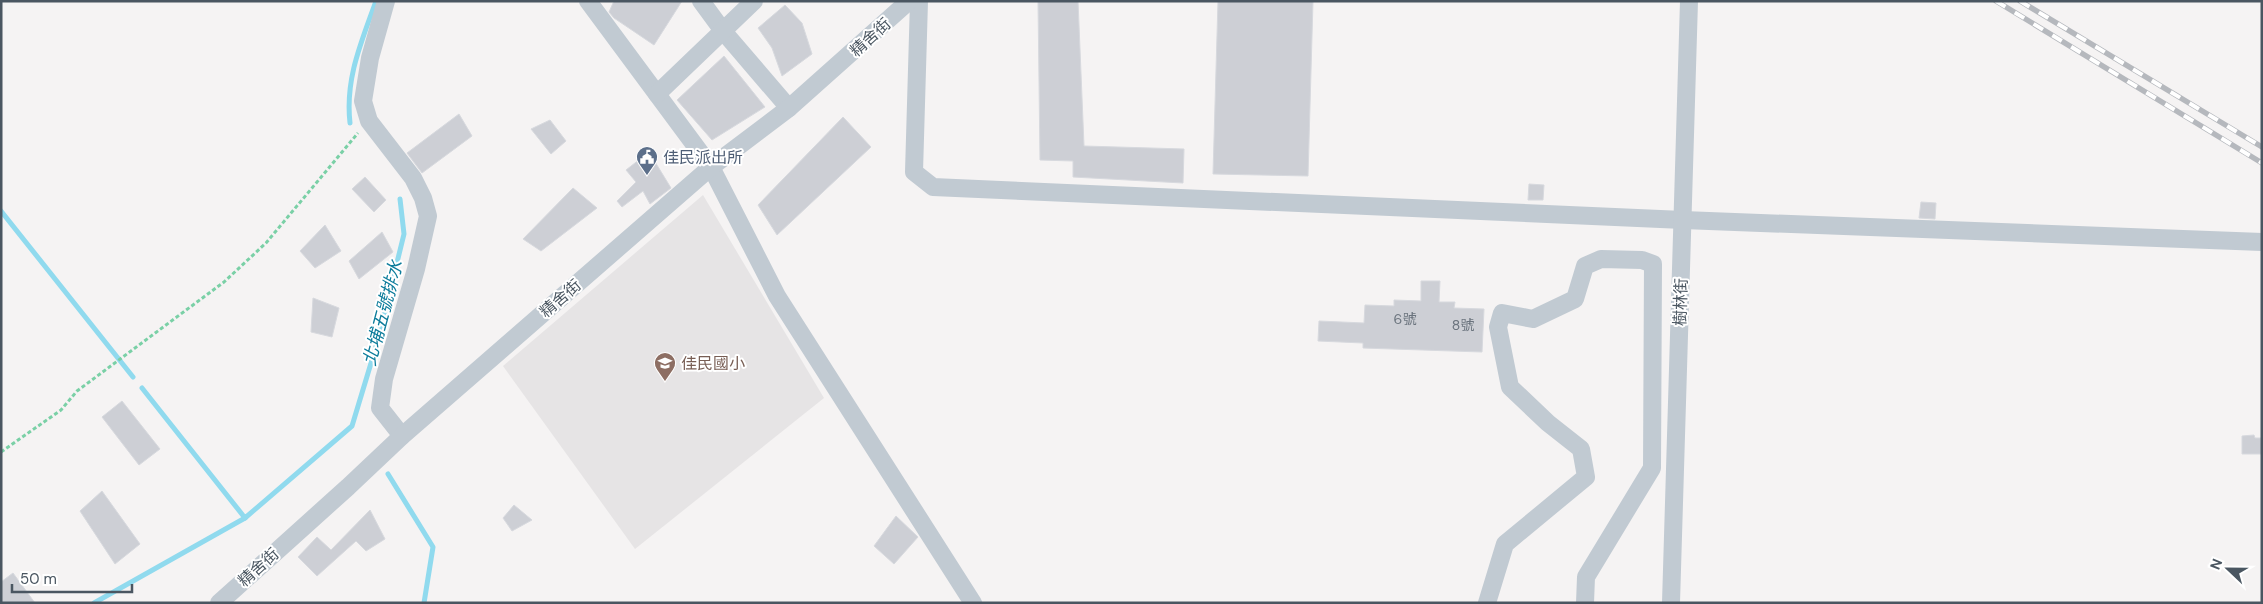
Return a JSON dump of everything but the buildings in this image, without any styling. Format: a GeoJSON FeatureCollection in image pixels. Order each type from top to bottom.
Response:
{"type":"FeatureCollection","features":[{"type":"Feature","properties":{"kind":"street"},"geometry":{"type":"LineString","coordinates":[[386,1],[370,58],[363,101],[369,121],[413,178],[423,198],[428,216],[416,269],[384,379],[380,408],[402,436]]}},
{"type":"Feature","properties":{"kind":"street"},"geometry":{"type":"LineString","coordinates":[[588,1],[711,166],[777,296],[973,603]]}},
{"type":"Feature","properties":{"kind":"street"},"geometry":{"type":"LineString","coordinates":[[701,1],[723,31],[790,108]]}},
{"type":"Feature","properties":{"kind":"street"},"geometry":{"type":"LineString","coordinates":[[657,94],[754,1]]}},
{"type":"Feature","properties":{"kind":"street","name":"精舍街"},"geometry":{"type":"LineString","coordinates":[[218,603],[348,488],[402,436],[711,166],[790,108],[909,1]]}},
{"type":"Feature","properties":{"kind":"street"},"geometry":{"type":"LineString","coordinates":[[919,1],[914,172],[933,187],[1683,220],[2262,242]]}},
{"type":"Feature","properties":{"kind":"street","name":"樹林街"},"geometry":{"type":"LineString","coordinates":[[1671,603],[1690,1]]}},
{"type":"Feature","properties":{"kind":"street"},"geometry":{"type":"LineString","coordinates":[[1487,603],[1506,544],[1586,477],[1581,449],[1548,423],[1510,387],[1498,327],[1502,313],[1533,319],[1575,298],[1585,266],[1601,259],[1642,260],[1654,264],[1652,468],[1586,577],[1585,603]]}},
{"type":"Feature","properties":{"kind":"path"},"geometry":{"type":"LineString","coordinates":[[1,452],[61,410],[77,391],[224,282],[266,243],[369,121]]}},
{"type":"Feature","properties":{"kind":"shaded area","name":"佳民國小"},"geometry":{"type":"Polygon","coordinates":[[[703,195],[824,398],[635,549],[503,366],[703,195]]]}},
{"type":"Feature","properties":{"kind":"waterway","name":"北埔五號排水"},"geometry":{"type":"LineString","coordinates":[[350,123],[349,107],[352,76],[360,46],[376,1]]}},
{"type":"Feature","properties":{"kind":"waterway"},"geometry":{"type":"LineString","coordinates":[[142,388],[245,518],[352,426],[378,340],[404,234],[400,199]]}},
{"type":"Feature","properties":{"kind":"waterway"},"geometry":{"type":"LineString","coordinates":[[1,211],[133,377]]}},
{"type":"Feature","properties":{"kind":"waterway"},"geometry":{"type":"LineString","coordinates":[[388,474],[433,547],[424,603]]}},
{"type":"Feature","properties":{"kind":"waterway"},"geometry":{"type":"LineString","coordinates":[[94,603],[245,518]]}},
{"type":"Feature","properties":{"kind":"railway"},"geometry":{"type":"LineString","coordinates":[[1996,1],[2262,163]]}},
{"type":"Feature","properties":{"kind":"railway"},"geometry":{"type":"LineString","coordinates":[[2020,1],[2262,147]]}},
{"type":"Feature","properties":{"kind":"place","name":"佳民派出所"},"geometry":{"type":"Point","coordinates":[647,176]}},
{"type":"Feature","properties":{"kind":"place","name":"佳民國小"},"geometry":{"type":"Point","coordinates":[665,382]}}]}
